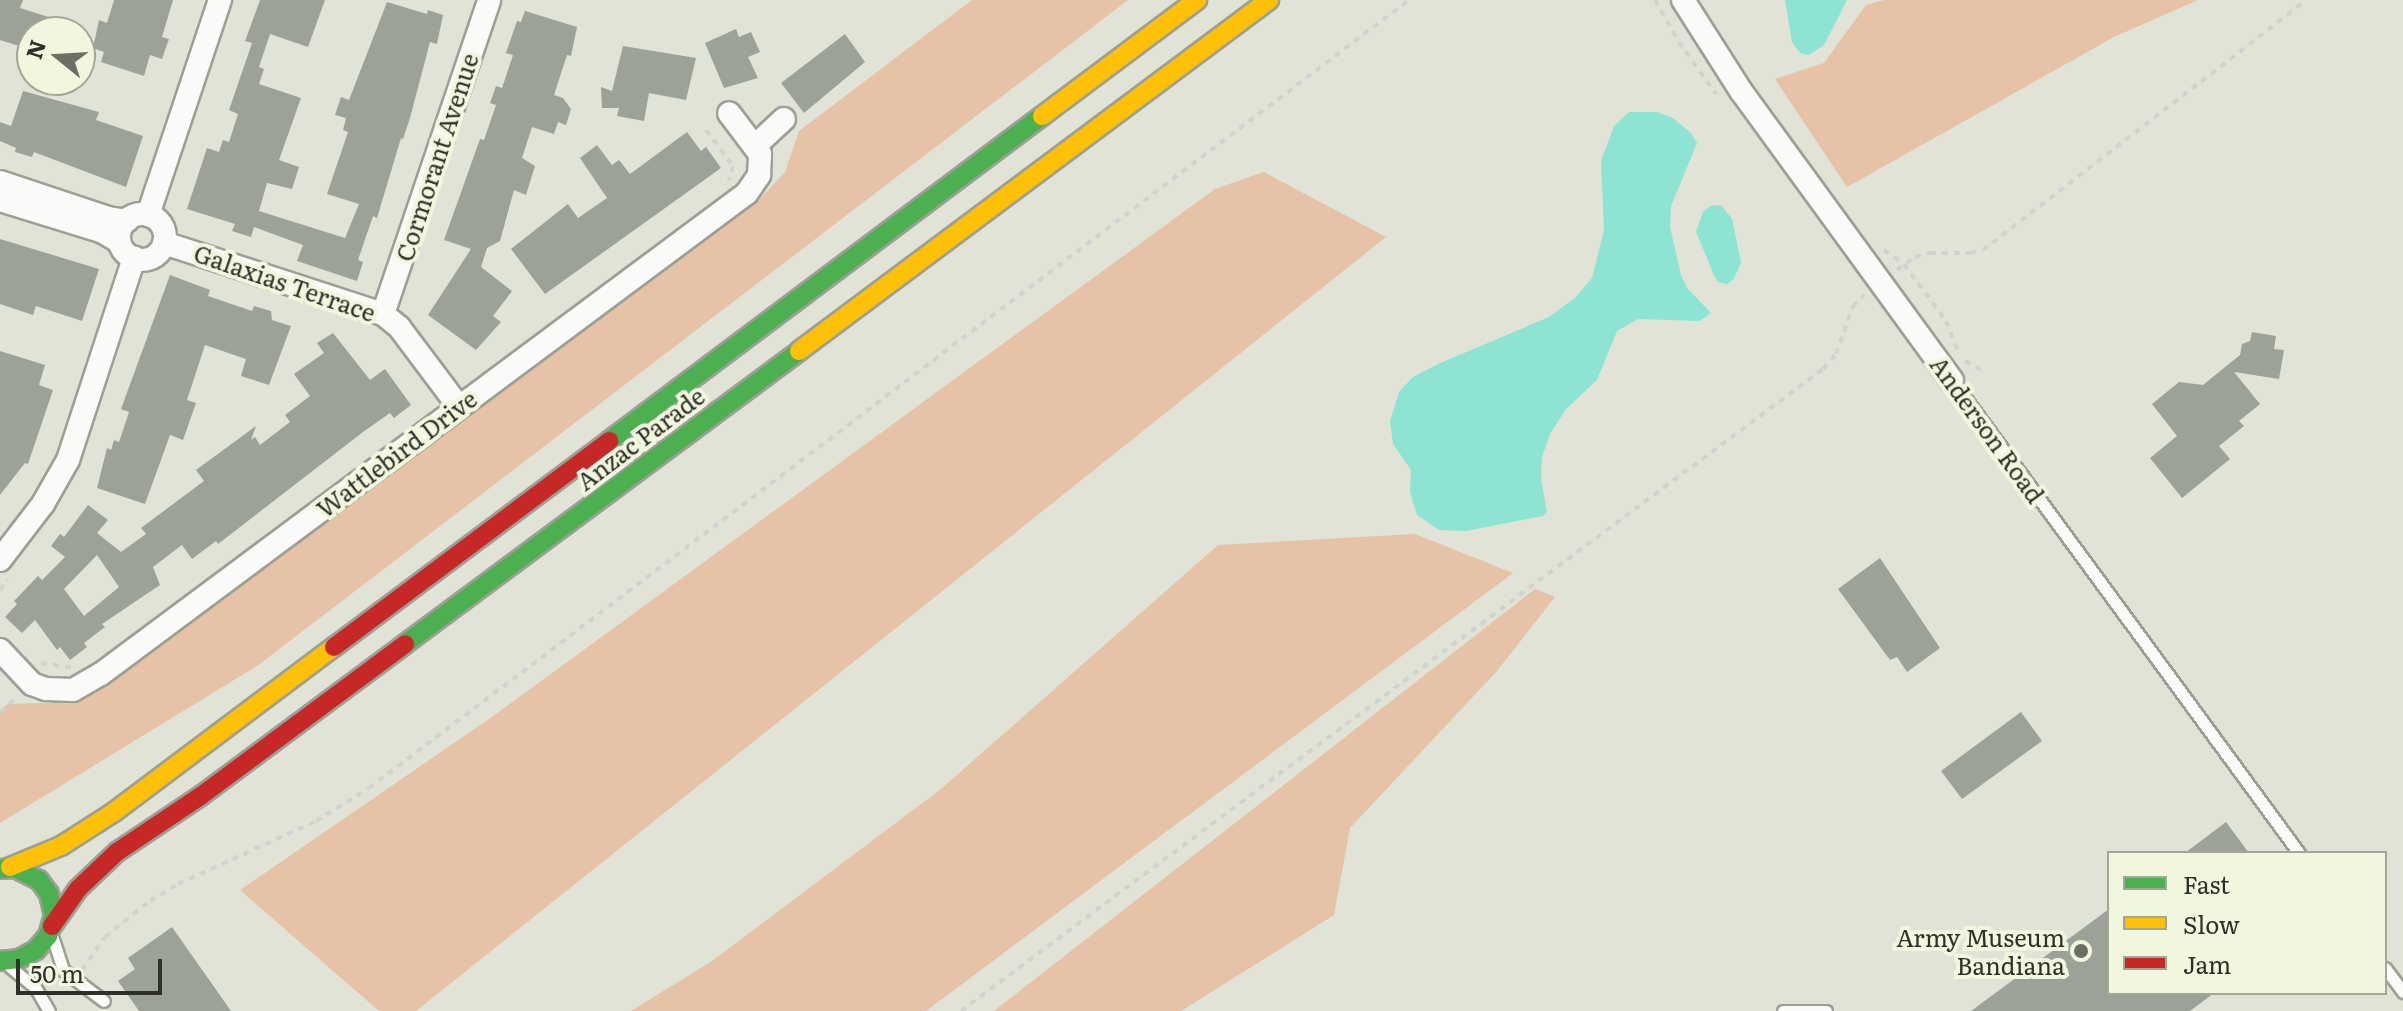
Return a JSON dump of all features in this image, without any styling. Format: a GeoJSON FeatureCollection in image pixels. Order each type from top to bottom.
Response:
{"type":"FeatureCollection","features":[{"type":"Feature","properties":{"kind":"main road","name":"Anzac Parade"},"geometry":{"type":"LineString","coordinates":[[5,866],[61,846],[114,812],[1197,0]]}},
{"type":"Feature","properties":{"kind":"main road","name":"Anzac Parade"},"geometry":{"type":"LineString","coordinates":[[1,961],[32,954],[78,889],[117,852],[233,772],[1269,0]]}},
{"type":"Feature","properties":{"kind":"main road"},"geometry":{"type":"LineString","coordinates":[[5,866],[33,876],[46,889],[54,911],[51,928]]}},
{"type":"Feature","properties":{"kind":"street"},"geometry":{"type":"LineString","coordinates":[[4,570],[68,460],[127,252],[120,230],[137,218],[220,0]]}},
{"type":"Feature","properties":{"kind":"street","name":"Cormorant Avenue"},"geometry":{"type":"LineString","coordinates":[[383,314],[489,0]]}},
{"type":"Feature","properties":{"kind":"street","name":"Anderson Road"},"geometry":{"type":"LineString","coordinates":[[1683,0],[1741,91],[1952,380]]}},
{"type":"Feature","properties":{"kind":"street"},"geometry":{"type":"LineString","coordinates":[[729,113],[756,145],[784,119]]}},
{"type":"Feature","properties":{"kind":"street","name":"Wattlebird Drive"},"geometry":{"type":"LineString","coordinates":[[0,650],[32,684],[59,691],[85,686],[747,193],[760,171],[756,145]]}},
{"type":"Feature","properties":{"kind":"street"},"geometry":{"type":"LineString","coordinates":[[0,182],[108,218],[137,218],[162,226],[164,243],[152,258],[127,252],[107,234],[0,200]]}},
{"type":"Feature","properties":{"kind":"street","name":"Galaxias Terrace"},"geometry":{"type":"LineString","coordinates":[[164,243],[383,314],[399,327],[459,407]]}},
{"type":"Feature","properties":{"kind":"lane","name":"Anderson Road"},"geometry":{"type":"LineString","coordinates":[[1952,380],[2298,851]]}},
{"type":"Feature","properties":{"kind":"lane"},"geometry":{"type":"LineString","coordinates":[[51,928],[60,964],[74,980],[104,1001]]}},
{"type":"Feature","properties":{"kind":"lane"},"geometry":{"type":"LineString","coordinates":[[1,961],[35,987],[49,1011]]}},
{"type":"Feature","properties":{"kind":"lane"},"geometry":{"type":"LineString","coordinates":[[2387,971],[2403,992]]}},
{"type":"Feature","properties":{"kind":"lane"},"geometry":{"type":"LineString","coordinates":[[1783,1011],[1826,1011]]}},
{"type":"Feature","properties":{"kind":"path"},"geometry":{"type":"LineString","coordinates":[[74,980],[105,937],[150,901],[178,884],[316,821],[369,788],[1409,0]]}},
{"type":"Feature","properties":{"kind":"path"},"geometry":{"type":"LineString","coordinates":[[1983,250],[2306,0]]}},
{"type":"Feature","properties":{"kind":"path"},"geometry":{"type":"LineString","coordinates":[[706,130],[733,166],[730,180],[717,189]]}},
{"type":"Feature","properties":{"kind":"path"},"geometry":{"type":"LineString","coordinates":[[1877,244],[1904,264],[1946,321],[1959,353],[1966,362],[1981,370]]}},
{"type":"Feature","properties":{"kind":"path"},"geometry":{"type":"LineString","coordinates":[[961,1011],[1823,369]]}},
{"type":"Feature","properties":{"kind":"path"},"geometry":{"type":"LineString","coordinates":[[0,590],[4,570]]}},
{"type":"Feature","properties":{"kind":"path"},"geometry":{"type":"LineString","coordinates":[[36,663],[73,668]]}},
{"type":"Feature","properties":{"kind":"shaded area"},"geometry":{"type":"Polygon","coordinates":[[[972,0],[1128,0],[257,666],[0,823],[0,710],[8,704],[76,702],[756,203],[785,172],[799,131],[972,0]]]}},
{"type":"Feature","properties":{"kind":"shaded area"},"geometry":{"type":"Polygon","coordinates":[[[1884,0],[2198,0],[2114,37],[1847,187],[1775,79],[1824,63],[1866,5],[1884,0]]]}},
{"type":"Feature","properties":{"kind":"shaded area"},"geometry":{"type":"Polygon","coordinates":[[[1264,172],[1386,237],[416,1011],[379,1011],[240,890],[489,719],[1215,189],[1264,172]]]}},
{"type":"Feature","properties":{"kind":"shaded area"},"geometry":{"type":"Polygon","coordinates":[[[1415,534],[1513,573],[926,1011],[631,1011],[712,961],[941,789],[1218,545],[1415,534]]]}},
{"type":"Feature","properties":{"kind":"shaded area"},"geometry":{"type":"Polygon","coordinates":[[[1535,589],[1555,597],[1497,671],[1350,828],[1334,915],[1181,1011],[994,1011],[1535,589]]]}},
{"type":"Feature","properties":{"kind":"water"},"geometry":{"type":"Polygon","coordinates":[[[1785,0],[1847,0],[1824,45],[1809,55],[1800,53],[1792,42],[1785,0]]]}},
{"type":"Feature","properties":{"kind":"water"},"geometry":{"type":"Polygon","coordinates":[[[1629,112],[1657,112],[1673,118],[1691,133],[1697,143],[1671,206],[1670,227],[1687,288],[1711,313],[1700,321],[1638,319],[1617,331],[1597,380],[1566,409],[1550,434],[1542,457],[1541,479],[1547,512],[1543,516],[1466,531],[1439,530],[1417,515],[1410,492],[1411,470],[1393,444],[1390,421],[1399,392],[1413,377],[1436,365],[1549,317],[1575,298],[1592,278],[1604,230],[1601,161],[1614,126],[1629,112]]]}},
{"type":"Feature","properties":{"kind":"water"},"geometry":{"type":"Polygon","coordinates":[[[1721,205],[1732,219],[1741,262],[1734,279],[1727,284],[1718,282],[1696,232],[1703,212],[1710,206],[1721,205]]]}},
{"type":"Feature","properties":{"kind":"building"},"geometry":{"type":"Polygon","coordinates":[[[0,0],[23,0],[20,8],[45,16],[16,16],[16,45],[0,40],[0,0]]]}},
{"type":"Feature","properties":{"kind":"building"},"geometry":{"type":"Polygon","coordinates":[[[114,0],[173,0],[162,37],[169,39],[162,59],[150,55],[144,76],[101,62],[104,52],[96,49],[96,34],[99,20],[107,23],[114,0]]]}},
{"type":"Feature","properties":{"kind":"building"},"geometry":{"type":"Polygon","coordinates":[[[260,0],[325,0],[308,47],[270,34],[259,67],[264,69],[259,84],[301,98],[279,160],[299,167],[292,189],[267,183],[259,211],[345,238],[359,204],[327,194],[348,132],[343,130],[346,118],[335,115],[341,97],[349,100],[387,2],[427,14],[428,10],[443,15],[437,44],[430,42],[410,118],[377,218],[373,216],[358,260],[363,262],[357,281],[297,261],[303,245],[254,227],[251,237],[232,231],[235,224],[187,209],[207,148],[219,152],[223,140],[229,142],[238,114],[229,110],[252,43],[245,41],[260,0]]]}},
{"type":"Feature","properties":{"kind":"building"},"geometry":{"type":"Polygon","coordinates":[[[525,11],[577,27],[571,56],[567,55],[554,95],[563,98],[571,109],[566,125],[558,122],[554,134],[532,127],[522,158],[535,166],[526,195],[514,190],[500,241],[487,248],[481,267],[512,291],[493,316],[501,322],[476,350],[428,315],[471,249],[444,240],[480,139],[484,140],[496,105],[490,103],[496,86],[502,88],[513,55],[506,53],[517,21],[521,22],[525,11]]]}},
{"type":"Feature","properties":{"kind":"building"},"geometry":{"type":"Polygon","coordinates":[[[736,29],[739,37],[751,32],[760,52],[748,57],[758,78],[724,88],[705,43],[736,29]]]}},
{"type":"Feature","properties":{"kind":"building"},"geometry":{"type":"Polygon","coordinates":[[[845,34],[865,62],[804,113],[781,83],[845,34]]]}},
{"type":"Feature","properties":{"kind":"building"},"geometry":{"type":"Polygon","coordinates":[[[623,46],[696,58],[686,100],[649,93],[644,121],[617,116],[619,108],[602,108],[601,87],[612,91],[623,46]]]}},
{"type":"Feature","properties":{"kind":"building"},"geometry":{"type":"Polygon","coordinates":[[[21,96],[41,96],[99,112],[96,120],[143,136],[126,187],[34,152],[32,157],[15,152],[16,148],[0,141],[0,122],[11,126],[21,96]]]}},
{"type":"Feature","properties":{"kind":"building"},"geometry":{"type":"Polygon","coordinates":[[[687,132],[701,151],[706,147],[721,168],[545,294],[511,249],[568,204],[578,218],[607,198],[580,158],[597,145],[612,165],[619,160],[630,174],[687,132]]]}},
{"type":"Feature","properties":{"kind":"building"},"geometry":{"type":"Polygon","coordinates":[[[0,239],[99,269],[82,321],[36,306],[33,315],[0,304],[0,239]]]}},
{"type":"Feature","properties":{"kind":"building"},"geometry":{"type":"Polygon","coordinates":[[[170,275],[210,290],[208,296],[252,311],[254,306],[271,311],[272,320],[291,326],[269,385],[241,376],[246,359],[205,345],[187,400],[196,403],[183,440],[170,435],[145,504],[97,488],[107,448],[111,450],[114,440],[119,442],[129,412],[121,409],[170,275]]]}},
{"type":"Feature","properties":{"kind":"building"},"geometry":{"type":"Polygon","coordinates":[[[2252,332],[2276,336],[2274,349],[2284,350],[2279,379],[2234,372],[2260,404],[2239,421],[2244,426],[2219,446],[2230,459],[2182,498],[2150,458],[2177,436],[2152,404],[2179,382],[2203,385],[2240,355],[2242,344],[2250,341],[2252,332]]]}},
{"type":"Feature","properties":{"kind":"building"},"geometry":{"type":"Polygon","coordinates":[[[333,333],[370,380],[385,369],[411,405],[394,418],[390,413],[363,432],[218,544],[216,541],[192,559],[182,545],[153,567],[160,585],[102,624],[105,627],[84,643],[87,647],[70,660],[60,647],[57,650],[35,620],[22,633],[5,617],[17,604],[14,601],[38,576],[42,580],[65,557],[51,546],[60,534],[64,537],[88,505],[108,520],[97,533],[121,552],[146,534],[141,528],[204,481],[196,470],[256,426],[251,440],[255,437],[260,445],[290,422],[285,415],[310,396],[294,374],[324,353],[317,343],[333,333]],[[97,555],[64,589],[84,616],[119,587],[97,555]]]}},
{"type":"Feature","properties":{"kind":"building"},"geometry":{"type":"Polygon","coordinates":[[[0,351],[45,365],[39,385],[53,390],[28,464],[25,463],[0,495],[0,351]]]}},
{"type":"Feature","properties":{"kind":"building"},"geometry":{"type":"Polygon","coordinates":[[[1880,558],[1940,648],[1907,672],[1897,657],[1890,660],[1838,589],[1880,558]]]}},
{"type":"Feature","properties":{"kind":"building"},"geometry":{"type":"Polygon","coordinates":[[[2021,712],[2042,741],[1962,799],[1941,771],[2021,712]]]}},
{"type":"Feature","properties":{"kind":"building"},"geometry":{"type":"Polygon","coordinates":[[[2226,822],[2248,851],[2188,851],[2226,822]]]}},
{"type":"Feature","properties":{"kind":"building","name":"Army Museum Bandiana"},"geometry":{"type":"Polygon","coordinates":[[[2107,910],[2107,995],[2211,995],[2190,1011],[1971,1011],[2107,910]]]}},
{"type":"Feature","properties":{"kind":"building"},"geometry":{"type":"Polygon","coordinates":[[[172,927],[231,1011],[139,1011],[118,981],[135,969],[128,958],[172,927]]]}},
{"type":"Feature","properties":{"kind":"traffic: fast"},"geometry":{"type":"LineString","coordinates":[[609,441],[1042,116]]}},
{"type":"Feature","properties":{"kind":"traffic: fast"},"geometry":{"type":"LineString","coordinates":[[405,644],[799,351]]}},
{"type":"Feature","properties":{"kind":"traffic: fast"},"geometry":{"type":"LineString","coordinates":[[0,869],[15,868],[39,880],[49,894],[54,915],[48,936],[36,950],[19,959],[0,961]]}},
{"type":"Feature","properties":{"kind":"traffic: slow"},"geometry":{"type":"LineString","coordinates":[[1042,116],[1197,0]]}},
{"type":"Feature","properties":{"kind":"traffic: slow"},"geometry":{"type":"LineString","coordinates":[[799,351],[1269,0]]}},
{"type":"Feature","properties":{"kind":"traffic: slow"},"geometry":{"type":"LineString","coordinates":[[10,867],[61,846],[114,812],[334,647]]}},
{"type":"Feature","properties":{"kind":"traffic: jam"},"geometry":{"type":"LineString","coordinates":[[334,647],[609,441]]}},
{"type":"Feature","properties":{"kind":"traffic: jam"},"geometry":{"type":"LineString","coordinates":[[52,926],[78,889],[117,852],[202,795],[405,644]]}},
{"type":"Feature","properties":{"kind":"place","name":"Army Museum Bandiana"},"geometry":{"type":"Point","coordinates":[2081,951]}}]}
